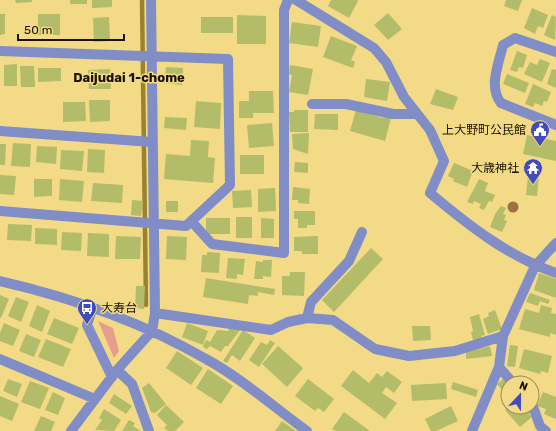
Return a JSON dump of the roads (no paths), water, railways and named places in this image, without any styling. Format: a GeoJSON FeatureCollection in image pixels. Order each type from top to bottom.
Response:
{"type":"FeatureCollection","features":[{"type":"Feature","properties":{"kind":"street"},"geometry":{"type":"LineString","coordinates":[[71,431],[115,374],[152,331],[155,313],[152,224],[151,0]]}},
{"type":"Feature","properties":{"kind":"street"},"geometry":{"type":"LineString","coordinates":[[192,222],[212,244],[284,253],[284,10],[288,0]]}},
{"type":"Feature","properties":{"kind":"street"},"geometry":{"type":"LineString","coordinates":[[296,0],[374,48],[386,62],[404,97],[430,130],[444,161],[430,193],[470,226],[535,266],[556,273]]}},
{"type":"Feature","properties":{"kind":"street"},"geometry":{"type":"LineString","coordinates":[[556,52],[515,38],[503,44],[494,88],[496,97],[501,104],[556,125]]}},
{"type":"Feature","properties":{"kind":"street"},"geometry":{"type":"LineString","coordinates":[[0,51],[228,59],[230,185],[186,226],[0,211]]}},
{"type":"Feature","properties":{"kind":"street"},"geometry":{"type":"LineString","coordinates":[[312,104],[346,104],[393,114],[417,114]]}},
{"type":"Feature","properties":{"kind":"street"},"geometry":{"type":"LineString","coordinates":[[0,131],[152,142]]}},
{"type":"Feature","properties":{"kind":"street"},"geometry":{"type":"LineString","coordinates":[[307,318],[311,302],[349,261],[362,232]]}},
{"type":"Feature","properties":{"kind":"street"},"geometry":{"type":"LineString","coordinates":[[472,431],[499,367],[503,336],[535,266],[556,243]]}},
{"type":"Feature","properties":{"kind":"street"},"geometry":{"type":"LineString","coordinates":[[0,281],[38,290],[152,331],[216,364],[307,431]]}},
{"type":"Feature","properties":{"kind":"street"},"geometry":{"type":"LineString","coordinates":[[92,309],[87,325],[115,374],[132,384],[149,431]]}},
{"type":"Feature","properties":{"kind":"street"},"geometry":{"type":"LineString","coordinates":[[155,313],[271,330],[288,322],[307,318],[333,320],[375,349],[409,356],[455,351],[503,336]]}},
{"type":"Feature","properties":{"kind":"street"},"geometry":{"type":"LineString","coordinates":[[0,360],[95,399]]}},
{"type":"Feature","properties":{"kind":"street"},"geometry":{"type":"LineString","coordinates":[[499,367],[506,375]]}},
{"type":"Feature","properties":{"kind":"street"},"geometry":{"type":"LineString","coordinates":[[536,415],[540,426],[546,431]]}},
{"type":"Feature","properties":{"kind":"waterway"},"geometry":{"type":"LineString","coordinates":[[142,0],[146,305]]}},
{"type":"Feature","properties":{"kind":"place","name":"上大野町公民館"},"geometry":{"type":"Point","coordinates":[540,147]}},
{"type":"Feature","properties":{"kind":"place","name":"大歳神社"},"geometry":{"type":"Point","coordinates":[533,185]}},
{"type":"Feature","properties":{"kind":"place","name":"大寿台"},"geometry":{"type":"Point","coordinates":[87,325]}},
{"type":"Feature","properties":{"kind":"district","name":"Daijudai 1-chome"},"geometry":{"type":"Point","coordinates":[129,77]}}]}
